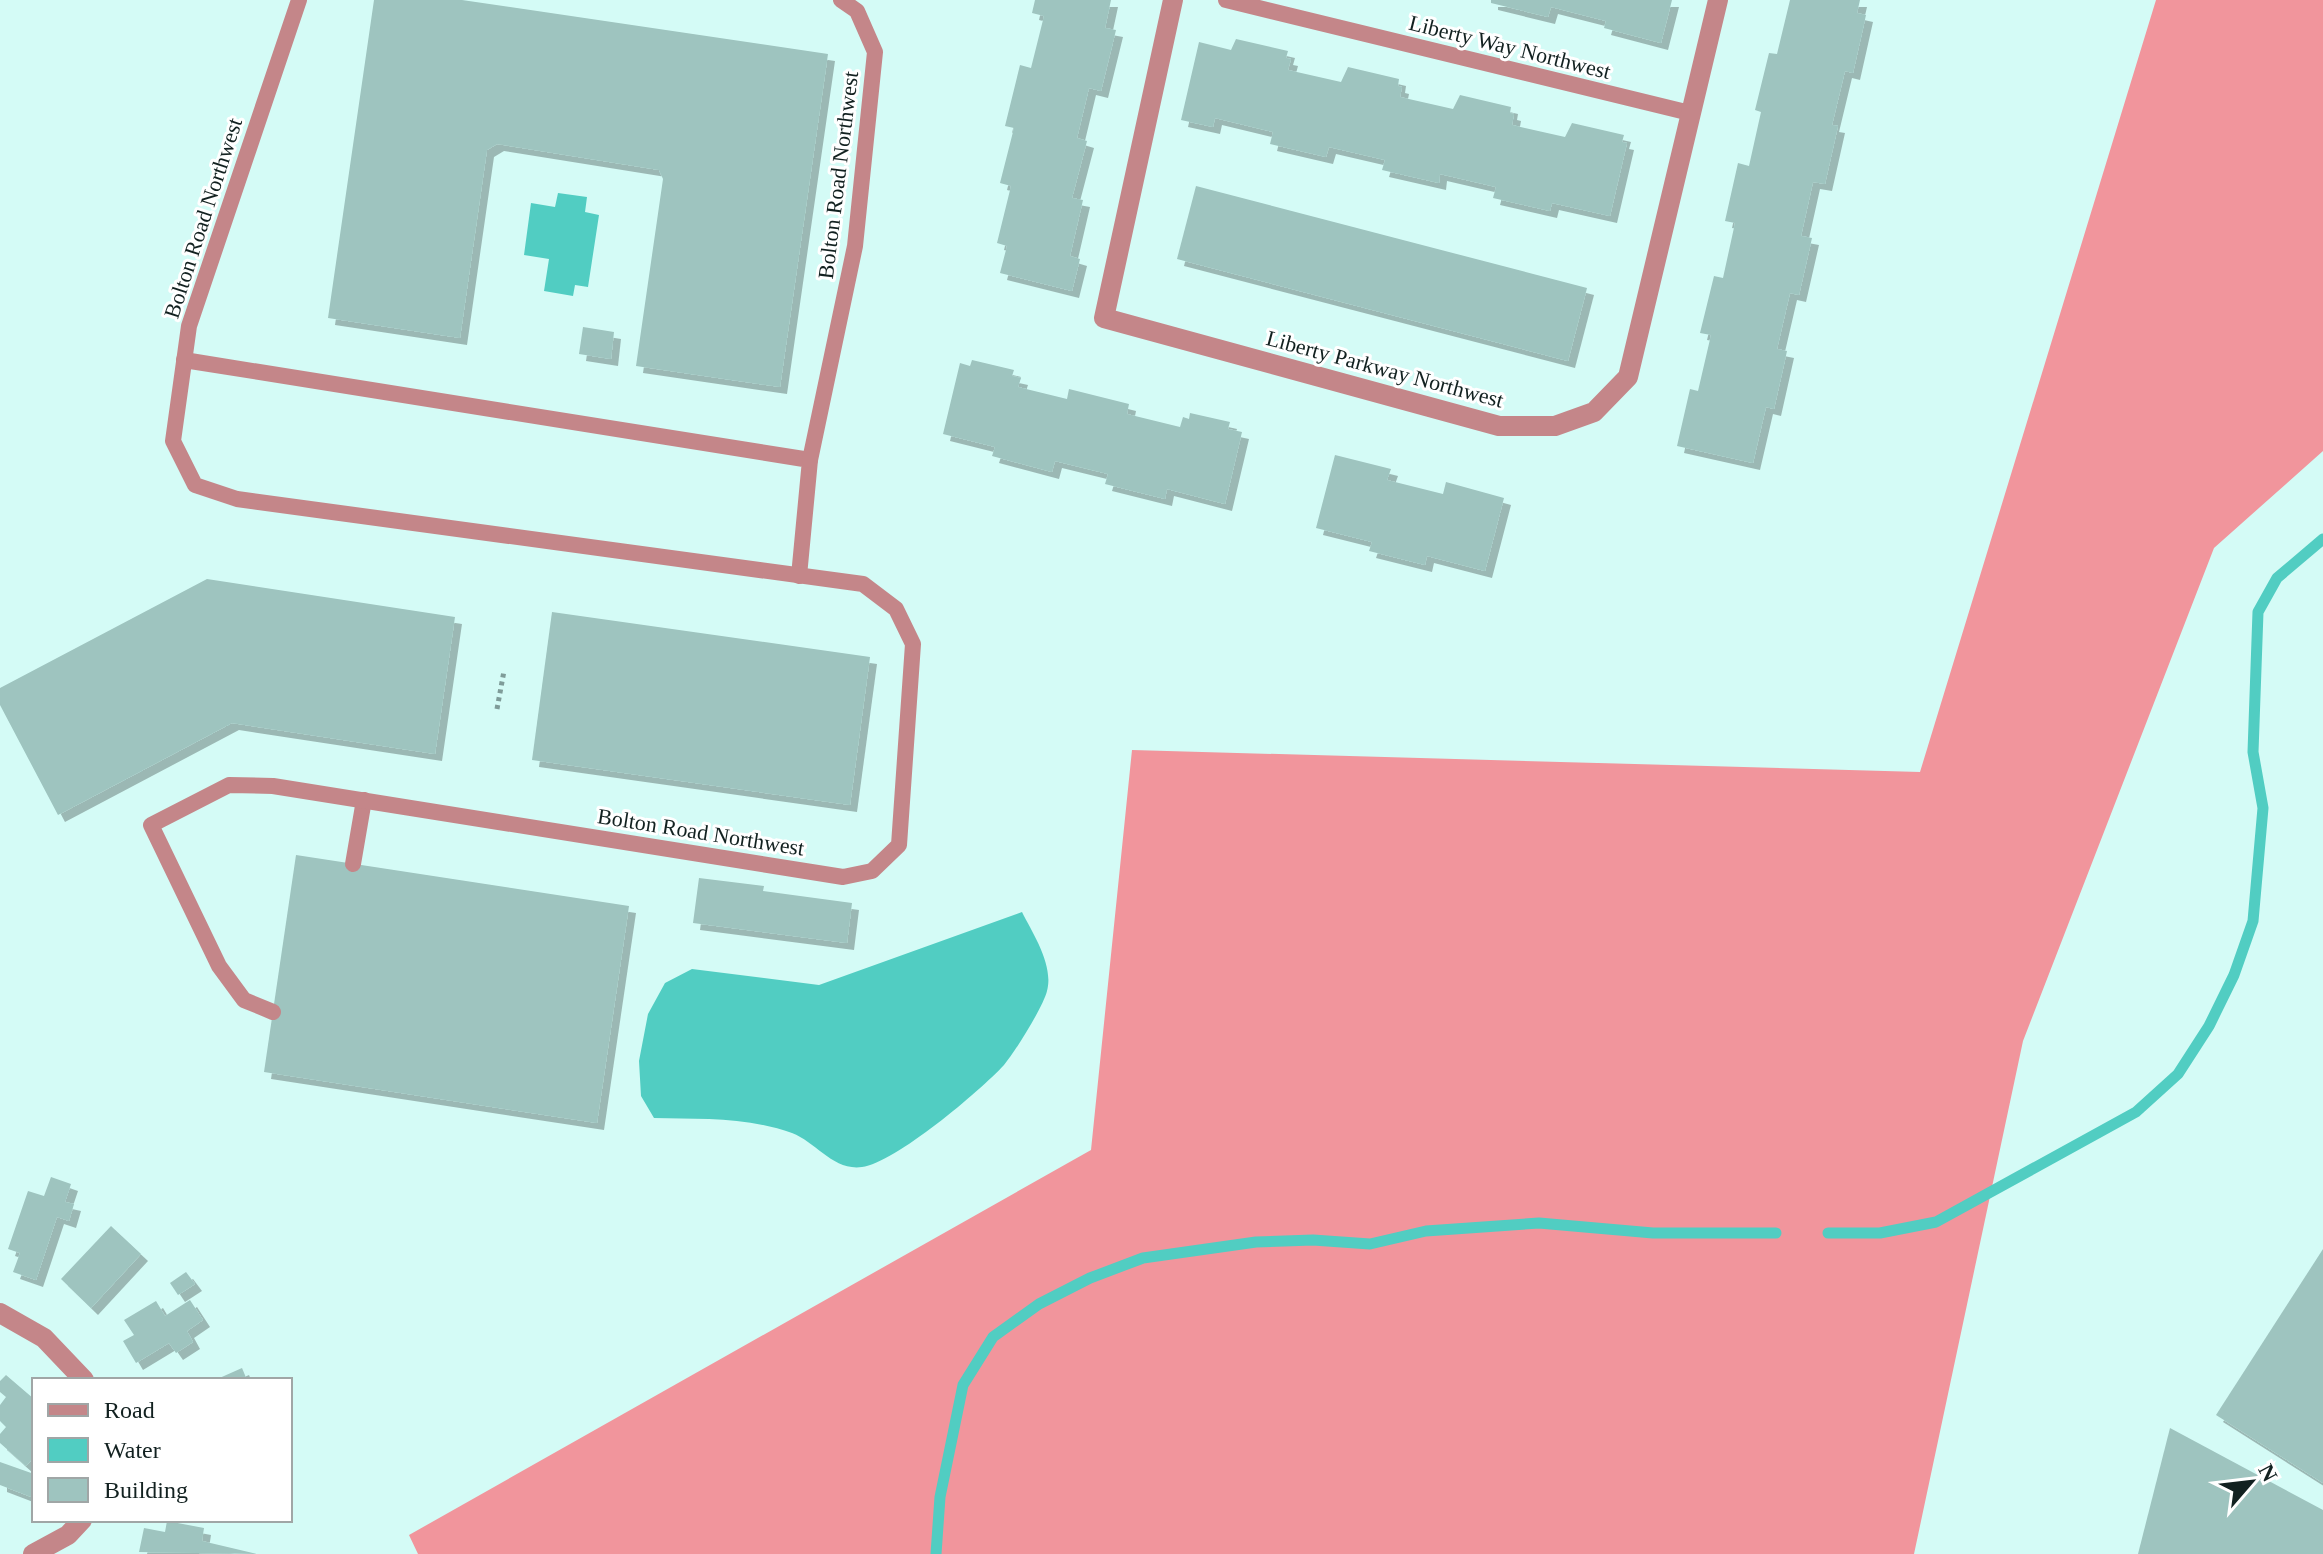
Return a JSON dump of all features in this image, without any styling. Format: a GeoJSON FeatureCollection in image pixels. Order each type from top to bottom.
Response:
{"type":"FeatureCollection","features":[{"type":"Feature","properties":{"kind":"street","name":"Liberty Parkway Northwest"},"geometry":{"type":"LineString","coordinates":[[1173,0],[1104,318],[1499,426],[1555,426],[1581,417],[1594,412],[1628,377],[1718,0]]}},
{"type":"Feature","properties":{"kind":"street"},"geometry":{"type":"LineString","coordinates":[[0,1313],[44,1338],[82,1378]]}},
{"type":"Feature","properties":{"kind":"street"},"geometry":{"type":"LineString","coordinates":[[33,1554],[68,1535],[80,1522]]}},
{"type":"Feature","properties":{"kind":"lane","name":"Bolton Road Northwest"},"geometry":{"type":"LineString","coordinates":[[273,1012],[244,1000],[219,966],[151,825],[229,785],[273,786],[843,877],[872,871],[899,845],[913,644],[896,609],[863,584],[237,499],[195,485],[173,441],[189,326],[299,0]]}},
{"type":"Feature","properties":{"kind":"lane","name":"Bolton Road Northwest"},"geometry":{"type":"LineString","coordinates":[[799,576],[810,460],[855,246],[875,52],[857,11],[841,0]]}},
{"type":"Feature","properties":{"kind":"lane","name":"Liberty Way Northwest"},"geometry":{"type":"LineString","coordinates":[[1226,0],[1690,113]]}},
{"type":"Feature","properties":{"kind":"lane"},"geometry":{"type":"LineString","coordinates":[[184,360],[810,460]]}},
{"type":"Feature","properties":{"kind":"lane"},"geometry":{"type":"LineString","coordinates":[[353,864],[364,800]]}},
{"type":"Feature","properties":{"kind":"path"},"geometry":{"type":"LineString","coordinates":[[497,709],[504,671]]}},
{"type":"Feature","properties":{"kind":"shaded area"},"geometry":{"type":"Polygon","coordinates":[[[2156,0],[2323,0],[2323,451],[2214,548],[2023,1041],[1914,1554],[418,1554],[409,1535],[1091,1150],[1132,750],[1920,772],[2156,0]]]}},
{"type":"Feature","properties":{"kind":"water"},"geometry":{"type":"Polygon","coordinates":[[[558,193],[587,197],[585,212],[599,215],[588,287],[575,285],[573,296],[544,291],[549,259],[524,255],[531,203],[555,207],[558,193]]]}},
{"type":"Feature","properties":{"kind":"water"},"geometry":{"type":"Polygon","coordinates":[[[1022,912],[1048,971],[1047,991],[1028,1029],[1004,1065],[976,1091],[915,1140],[877,1163],[862,1167],[842,1165],[801,1137],[758,1124],[654,1118],[641,1096],[639,1061],[648,1014],[665,983],[692,969],[819,985],[1022,912]]]}},
{"type":"Feature","properties":{"kind":"building"},"geometry":{"type":"Polygon","coordinates":[[[374,0],[462,0],[828,54],[780,387],[636,366],[663,179],[659,170],[497,144],[487,150],[460,338],[328,318],[374,0]]]}},
{"type":"Feature","properties":{"kind":"building"},"geometry":{"type":"Polygon","coordinates":[[[1035,0],[1111,0],[1105,28],[1116,30],[1101,91],[1089,88],[1077,138],[1087,141],[1072,198],[1083,200],[1070,256],[1080,259],[1072,291],[1000,273],[1007,246],[997,243],[1011,186],[1000,183],[1014,128],[1005,126],[1020,65],[1031,68],[1044,16],[1032,13],[1035,0]]]}},
{"type":"Feature","properties":{"kind":"building"},"geometry":{"type":"Polygon","coordinates":[[[1491,0],[1672,0],[1661,43],[1604,28],[1606,21],[1551,7],[1548,17],[1491,3],[1491,0]]]}},
{"type":"Feature","properties":{"kind":"building"},"geometry":{"type":"Polygon","coordinates":[[[1790,0],[1860,0],[1857,13],[1866,15],[1853,73],[1845,71],[1832,125],[1838,126],[1825,184],[1813,182],[1801,236],[1812,238],[1799,295],[1790,293],[1777,349],[1787,351],[1774,409],[1766,407],[1753,463],[1677,446],[1690,389],[1698,391],[1711,335],[1700,333],[1714,276],[1723,278],[1735,223],[1725,221],[1738,163],[1749,166],[1761,112],[1755,110],[1769,53],[1777,54],[1790,0]]]}},
{"type":"Feature","properties":{"kind":"building"},"geometry":{"type":"Polygon","coordinates":[[[1236,39],[1288,51],[1286,58],[1291,59],[1288,70],[1341,82],[1348,67],[1399,79],[1398,86],[1402,87],[1400,97],[1453,109],[1460,95],[1511,107],[1510,113],[1514,114],[1512,125],[1565,137],[1572,123],[1624,135],[1622,142],[1627,143],[1610,216],[1552,203],[1550,211],[1493,198],[1496,187],[1440,174],[1439,183],[1382,170],[1385,160],[1329,147],[1326,157],[1270,144],[1273,132],[1215,118],[1213,127],[1181,120],[1199,42],[1231,50],[1236,39]]]}},
{"type":"Feature","properties":{"kind":"building"},"geometry":{"type":"Polygon","coordinates":[[[1196,186],[1587,288],[1568,361],[1177,259],[1196,186]]]}},
{"type":"Feature","properties":{"kind":"building"},"geometry":{"type":"Polygon","coordinates":[[[583,327],[614,332],[611,359],[579,354],[583,327]]]}},
{"type":"Feature","properties":{"kind":"building"},"geometry":{"type":"Polygon","coordinates":[[[972,360],[1014,370],[1012,376],[1021,378],[1018,387],[1067,399],[1069,389],[1129,404],[1127,414],[1180,427],[1183,417],[1189,419],[1190,413],[1230,422],[1228,429],[1242,432],[1225,504],[1167,489],[1165,499],[1105,484],[1108,474],[1055,461],[1052,472],[992,456],[995,447],[943,434],[960,363],[970,366],[972,360]]]}},
{"type":"Feature","properties":{"kind":"building"},"geometry":{"type":"Polygon","coordinates":[[[1335,455],[1391,469],[1387,480],[1443,494],[1446,482],[1504,498],[1485,571],[1427,556],[1425,565],[1369,551],[1372,542],[1316,528],[1335,455]]]}},
{"type":"Feature","properties":{"kind":"building"},"geometry":{"type":"Polygon","coordinates":[[[207,579],[455,617],[435,754],[232,723],[58,815],[0,705],[0,688],[207,579]]]}},
{"type":"Feature","properties":{"kind":"building"},"geometry":{"type":"Polygon","coordinates":[[[552,612],[870,657],[850,805],[532,760],[552,612]]]}},
{"type":"Feature","properties":{"kind":"building"},"geometry":{"type":"Polygon","coordinates":[[[296,855],[629,906],[597,1123],[264,1072],[296,855]]]}},
{"type":"Feature","properties":{"kind":"building"},"geometry":{"type":"Polygon","coordinates":[[[699,878],[764,886],[763,891],[852,903],[847,943],[693,923],[699,878]]]}},
{"type":"Feature","properties":{"kind":"building"},"geometry":{"type":"Polygon","coordinates":[[[51,1177],[71,1184],[65,1202],[74,1204],[69,1221],[57,1217],[36,1280],[13,1272],[20,1253],[8,1249],[28,1191],[44,1196],[51,1177]]]}},
{"type":"Feature","properties":{"kind":"building"},"geometry":{"type":"Polygon","coordinates":[[[111,1226],[141,1254],[91,1308],[61,1279],[111,1226]]]}},
{"type":"Feature","properties":{"kind":"building"},"geometry":{"type":"Polygon","coordinates":[[[2323,1249],[2323,1483],[2216,1415],[2323,1249]]]}},
{"type":"Feature","properties":{"kind":"building"},"geometry":{"type":"Polygon","coordinates":[[[186,1272],[195,1284],[178,1295],[170,1283],[186,1272]]]}},
{"type":"Feature","properties":{"kind":"building"},"geometry":{"type":"Polygon","coordinates":[[[190,1300],[203,1320],[187,1331],[193,1342],[176,1353],[169,1343],[136,1363],[123,1341],[134,1335],[124,1320],[156,1301],[165,1316],[190,1300]]]}},
{"type":"Feature","properties":{"kind":"building"},"geometry":{"type":"Polygon","coordinates":[[[242,1368],[246,1378],[220,1378],[242,1368]]]}},
{"type":"Feature","properties":{"kind":"building"},"geometry":{"type":"Polygon","coordinates":[[[6,1375],[32,1397],[32,1459],[26,1466],[0,1443],[0,1434],[6,1427],[0,1421],[0,1405],[6,1397],[0,1392],[0,1381],[6,1375]]]}},
{"type":"Feature","properties":{"kind":"building"},"geometry":{"type":"Polygon","coordinates":[[[2170,1428],[2323,1510],[2323,1554],[2138,1554],[2170,1428]]]}},
{"type":"Feature","properties":{"kind":"building"},"geometry":{"type":"Polygon","coordinates":[[[0,1462],[32,1473],[32,1497],[0,1485],[0,1462]]]}},
{"type":"Feature","properties":{"kind":"building"},"geometry":{"type":"Polygon","coordinates":[[[167,1522],[204,1528],[202,1541],[257,1554],[139,1552],[144,1528],[165,1532],[167,1522]]]}},
{"type":"Feature","properties":{"kind":"waterway"},"geometry":{"type":"LineString","coordinates":[[1828,1233],[1880,1233],[1936,1222],[2136,1112],[2178,1074],[2209,1026],[2234,975],[2253,921],[2263,808],[2253,752],[2258,612],[2277,578],[2323,539]]}},
{"type":"Feature","properties":{"kind":"waterway"},"geometry":{"type":"LineString","coordinates":[[936,1554],[940,1497],[963,1385],[993,1337],[1039,1304],[1090,1278],[1143,1258],[1256,1242],[1313,1240],[1370,1244],[1426,1231],[1539,1223],[1653,1233],[1776,1233]]}}]}
